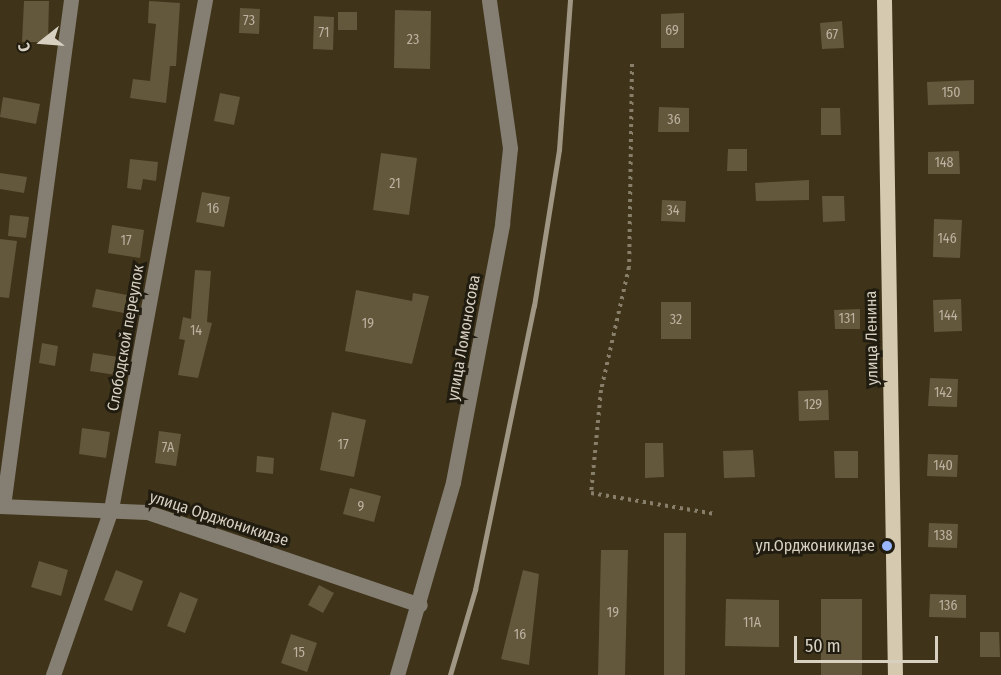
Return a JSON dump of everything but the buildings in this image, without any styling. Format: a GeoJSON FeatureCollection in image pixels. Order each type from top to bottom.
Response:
{"type":"FeatureCollection","features":[{"type":"Feature","properties":{"kind":"main road","name":"улица Ленина"},"geometry":{"type":"LineString","coordinates":[[884,0],[895,675]]}},
{"type":"Feature","properties":{"kind":"street"},"geometry":{"type":"LineString","coordinates":[[1,506],[71,0]]}},
{"type":"Feature","properties":{"kind":"street","name":"Слободской переулок"},"geometry":{"type":"LineString","coordinates":[[53,675],[111,509],[205,0]]}},
{"type":"Feature","properties":{"kind":"street","name":"улица Ломоносова"},"geometry":{"type":"LineString","coordinates":[[397,675],[420,605],[472,396],[506,192],[508,129],[489,0]]}},
{"type":"Feature","properties":{"kind":"street","name":"улица Орджоникидзе"},"geometry":{"type":"LineString","coordinates":[[1,506],[147,512],[420,605]]}},
{"type":"Feature","properties":{"kind":"path"},"geometry":{"type":"LineString","coordinates":[[632,64],[630,267],[601,390],[591,493],[714,514]]}},
{"type":"Feature","properties":{"kind":"railway"},"geometry":{"type":"LineString","coordinates":[[450,675],[475,590],[534,306],[559,150],[570,0]]}},
{"type":"Feature","properties":{"kind":"place","name":"ул.Орджоникидзе"},"geometry":{"type":"Point","coordinates":[887,546]}}]}
